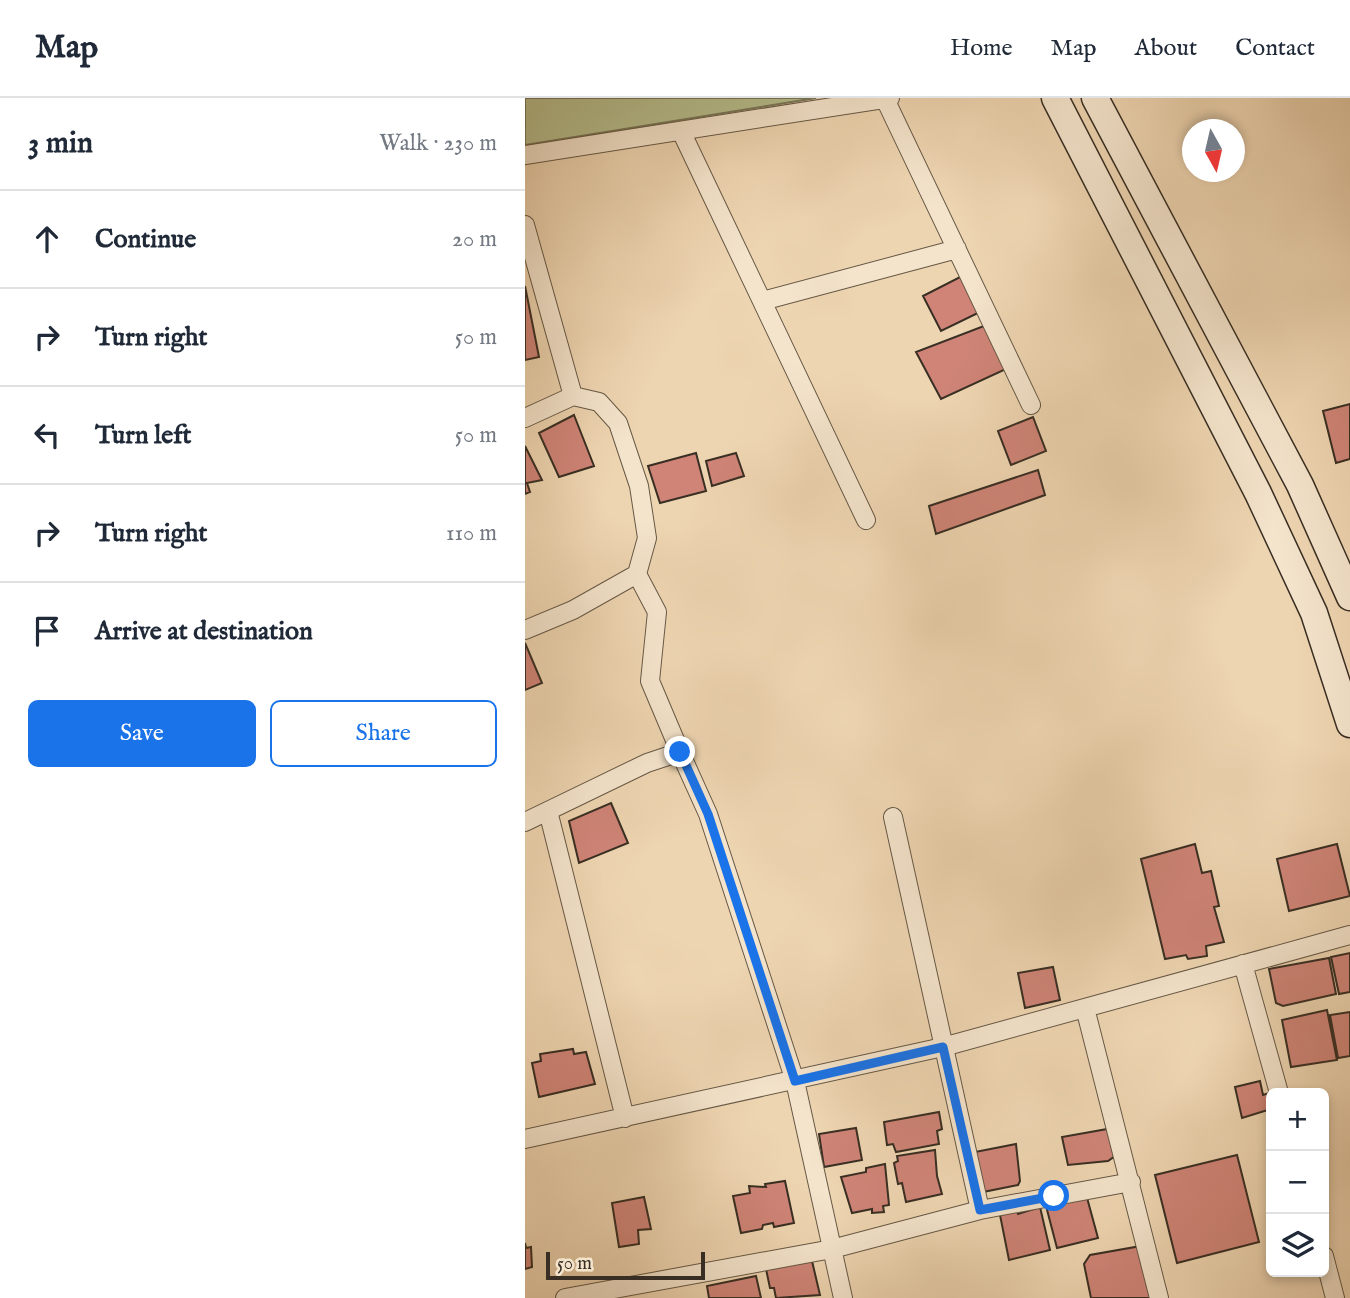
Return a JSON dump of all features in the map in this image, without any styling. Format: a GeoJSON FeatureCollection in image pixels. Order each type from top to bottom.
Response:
{"type":"FeatureCollection","features":[{"type":"Feature","properties":{"kind":"main road"},"geometry":{"type":"LineString","coordinates":[[1055,98],[1258,493],[1314,612],[1350,724]]}},
{"type":"Feature","properties":{"kind":"main road"},"geometry":{"type":"LineString","coordinates":[[1095,98],[1300,485],[1350,597]]}},
{"type":"Feature","properties":{"kind":"street"},"geometry":{"type":"LineString","coordinates":[[525,155],[890,98]]}},
{"type":"Feature","properties":{"kind":"street"},"geometry":{"type":"LineString","coordinates":[[885,99],[1031,405]]}},
{"type":"Feature","properties":{"kind":"street"},"geometry":{"type":"LineString","coordinates":[[681,131],[866,520]]}},
{"type":"Feature","properties":{"kind":"street"},"geometry":{"type":"LineString","coordinates":[[525,225],[573,396]]}},
{"type":"Feature","properties":{"kind":"street"},"geometry":{"type":"LineString","coordinates":[[762,301],[957,249]]}},
{"type":"Feature","properties":{"kind":"street"},"geometry":{"type":"LineString","coordinates":[[525,418],[573,396],[599,402],[618,423],[639,486],[647,538],[636,574],[573,610],[525,630]]}},
{"type":"Feature","properties":{"kind":"street"},"geometry":{"type":"LineString","coordinates":[[636,574],[657,612],[650,681],[708,814],[795,1081],[843,1298]]}},
{"type":"Feature","properties":{"kind":"street"},"geometry":{"type":"LineString","coordinates":[[525,822],[647,763],[680,752]]}},
{"type":"Feature","properties":{"kind":"street"},"geometry":{"type":"LineString","coordinates":[[548,811],[625,1118]]}},
{"type":"Feature","properties":{"kind":"street"},"geometry":{"type":"LineString","coordinates":[[893,817],[980,1210]]}},
{"type":"Feature","properties":{"kind":"street"},"geometry":{"type":"LineString","coordinates":[[525,1139],[943,1047],[1350,935]]}},
{"type":"Feature","properties":{"kind":"street"},"geometry":{"type":"LineString","coordinates":[[1243,964],[1278,1088]]}},
{"type":"Feature","properties":{"kind":"street"},"geometry":{"type":"LineString","coordinates":[[1085,1008],[1159,1298]]}},
{"type":"Feature","properties":{"kind":"street"},"geometry":{"type":"LineString","coordinates":[[565,1298],[832,1249],[980,1210],[1131,1182]]}},
{"type":"Feature","properties":{"kind":"street"},"geometry":{"type":"LineString","coordinates":[[1329,1275],[1335,1298]]}},
{"type":"Feature","properties":{"kind":"green space"},"geometry":{"type":"Polygon","coordinates":[[[525,98],[816,98],[525,145],[525,98]]]}},
{"type":"Feature","properties":{"kind":"building"},"geometry":{"type":"Polygon","coordinates":[[[962,276],[982,311],[941,331],[923,296],[962,276]]]}},
{"type":"Feature","properties":{"kind":"building"},"geometry":{"type":"Polygon","coordinates":[[[525,286],[539,357],[525,360],[525,286]]]}},
{"type":"Feature","properties":{"kind":"building"},"geometry":{"type":"Polygon","coordinates":[[[989,324],[1006,369],[941,399],[916,352],[989,324]]]}},
{"type":"Feature","properties":{"kind":"building"},"geometry":{"type":"Polygon","coordinates":[[[1350,404],[1350,459],[1336,463],[1323,411],[1350,404]]]}},
{"type":"Feature","properties":{"kind":"building"},"geometry":{"type":"Polygon","coordinates":[[[574,415],[594,466],[559,477],[539,433],[574,415]]]}},
{"type":"Feature","properties":{"kind":"building"},"geometry":{"type":"Polygon","coordinates":[[[1033,417],[1046,451],[1011,465],[998,431],[1033,417]]]}},
{"type":"Feature","properties":{"kind":"building"},"geometry":{"type":"Polygon","coordinates":[[[525,446],[542,480],[527,483],[530,492],[525,494],[525,446]]]}},
{"type":"Feature","properties":{"kind":"building"},"geometry":{"type":"Polygon","coordinates":[[[696,453],[706,491],[660,503],[648,466],[696,453]]]}},
{"type":"Feature","properties":{"kind":"building"},"geometry":{"type":"Polygon","coordinates":[[[736,453],[744,476],[712,486],[706,461],[736,453]]]}},
{"type":"Feature","properties":{"kind":"building"},"geometry":{"type":"Polygon","coordinates":[[[1038,470],[1045,495],[936,534],[929,506],[1038,470]]]}},
{"type":"Feature","properties":{"kind":"building"},"geometry":{"type":"Polygon","coordinates":[[[525,643],[542,683],[525,690],[525,643]]]}},
{"type":"Feature","properties":{"kind":"building"},"geometry":{"type":"Polygon","coordinates":[[[611,803],[628,843],[579,863],[569,821],[611,803]]]}},
{"type":"Feature","properties":{"kind":"building"},"geometry":{"type":"Polygon","coordinates":[[[1195,844],[1202,873],[1211,871],[1219,906],[1214,907],[1224,942],[1206,946],[1207,956],[1188,959],[1186,955],[1165,959],[1141,859],[1195,844]]]}},
{"type":"Feature","properties":{"kind":"building"},"geometry":{"type":"Polygon","coordinates":[[[1337,844],[1350,896],[1289,911],[1277,859],[1337,844]]]}},
{"type":"Feature","properties":{"kind":"building"},"geometry":{"type":"Polygon","coordinates":[[[1350,953],[1350,992],[1339,994],[1331,957],[1350,953]]]}},
{"type":"Feature","properties":{"kind":"building"},"geometry":{"type":"Polygon","coordinates":[[[1329,958],[1336,994],[1283,1006],[1276,1003],[1269,969],[1329,958]]]}},
{"type":"Feature","properties":{"kind":"building"},"geometry":{"type":"Polygon","coordinates":[[[1053,967],[1060,1000],[1025,1008],[1018,973],[1053,967]]]}},
{"type":"Feature","properties":{"kind":"building"},"geometry":{"type":"Polygon","coordinates":[[[1327,1010],[1337,1060],[1291,1067],[1282,1020],[1327,1010]]]}},
{"type":"Feature","properties":{"kind":"building"},"geometry":{"type":"Polygon","coordinates":[[[1350,1012],[1350,1056],[1338,1058],[1330,1015],[1350,1012]]]}},
{"type":"Feature","properties":{"kind":"building"},"geometry":{"type":"Polygon","coordinates":[[[573,1049],[574,1054],[586,1052],[595,1084],[539,1097],[532,1063],[541,1061],[540,1054],[573,1049]]]}},
{"type":"Feature","properties":{"kind":"building"},"geometry":{"type":"Polygon","coordinates":[[[1260,1081],[1263,1095],[1266,1094],[1266,1111],[1242,1118],[1235,1087],[1260,1081]]]}},
{"type":"Feature","properties":{"kind":"building"},"geometry":{"type":"Polygon","coordinates":[[[939,1112],[942,1129],[937,1131],[939,1144],[896,1152],[893,1144],[887,1145],[884,1122],[939,1112]]]}},
{"type":"Feature","properties":{"kind":"building"},"geometry":{"type":"Polygon","coordinates":[[[856,1128],[862,1160],[824,1167],[819,1134],[856,1128]]]}},
{"type":"Feature","properties":{"kind":"building"},"geometry":{"type":"Polygon","coordinates":[[[1113,1128],[1118,1154],[1108,1161],[1068,1165],[1062,1137],[1113,1128]]]}},
{"type":"Feature","properties":{"kind":"building"},"geometry":{"type":"Polygon","coordinates":[[[1016,1144],[1020,1181],[1018,1185],[983,1192],[975,1152],[1016,1144]]]}},
{"type":"Feature","properties":{"kind":"building"},"geometry":{"type":"Polygon","coordinates":[[[935,1150],[937,1176],[942,1194],[906,1202],[902,1183],[898,1184],[894,1163],[898,1161],[897,1156],[935,1150]]]}},
{"type":"Feature","properties":{"kind":"building"},"geometry":{"type":"Polygon","coordinates":[[[1237,1155],[1259,1242],[1177,1263],[1155,1175],[1237,1155]]]}},
{"type":"Feature","properties":{"kind":"building"},"geometry":{"type":"Polygon","coordinates":[[[885,1164],[889,1205],[883,1206],[884,1212],[872,1213],[872,1209],[852,1213],[841,1177],[866,1172],[866,1168],[885,1164]]]}},
{"type":"Feature","properties":{"kind":"building"},"geometry":{"type":"Polygon","coordinates":[[[785,1181],[794,1223],[774,1227],[773,1223],[763,1225],[762,1229],[741,1233],[733,1196],[750,1193],[749,1186],[766,1187],[765,1184],[785,1181]]]}},
{"type":"Feature","properties":{"kind":"building"},"geometry":{"type":"Polygon","coordinates":[[[1086,1194],[1098,1238],[1057,1248],[1045,1202],[1086,1194]]]}},
{"type":"Feature","properties":{"kind":"building"},"geometry":{"type":"Polygon","coordinates":[[[644,1197],[651,1229],[638,1230],[639,1244],[619,1247],[612,1203],[644,1197]]]}},
{"type":"Feature","properties":{"kind":"building"},"geometry":{"type":"Polygon","coordinates":[[[1040,1207],[1050,1250],[1009,1260],[1000,1215],[1017,1210],[1018,1214],[1040,1207]]]}},
{"type":"Feature","properties":{"kind":"building"},"geometry":{"type":"Polygon","coordinates":[[[525,1243],[526,1248],[531,1247],[532,1267],[525,1269],[525,1243]]]}},
{"type":"Feature","properties":{"kind":"building"},"geometry":{"type":"Polygon","coordinates":[[[1141,1246],[1153,1298],[1091,1298],[1084,1264],[1090,1255],[1141,1246]]]}},
{"type":"Feature","properties":{"kind":"building"},"geometry":{"type":"Polygon","coordinates":[[[812,1261],[820,1295],[776,1298],[774,1288],[770,1288],[766,1269],[812,1261]]]}},
{"type":"Feature","properties":{"kind":"building"},"geometry":{"type":"Polygon","coordinates":[[[756,1276],[761,1298],[709,1298],[707,1286],[756,1276]]]}},
{"type":"Feature","properties":{"kind":"route"},"geometry":{"type":"LineString","coordinates":[[680,752],[708,814],[795,1081],[943,1047],[980,1210],[1054,1196]]}}]}
